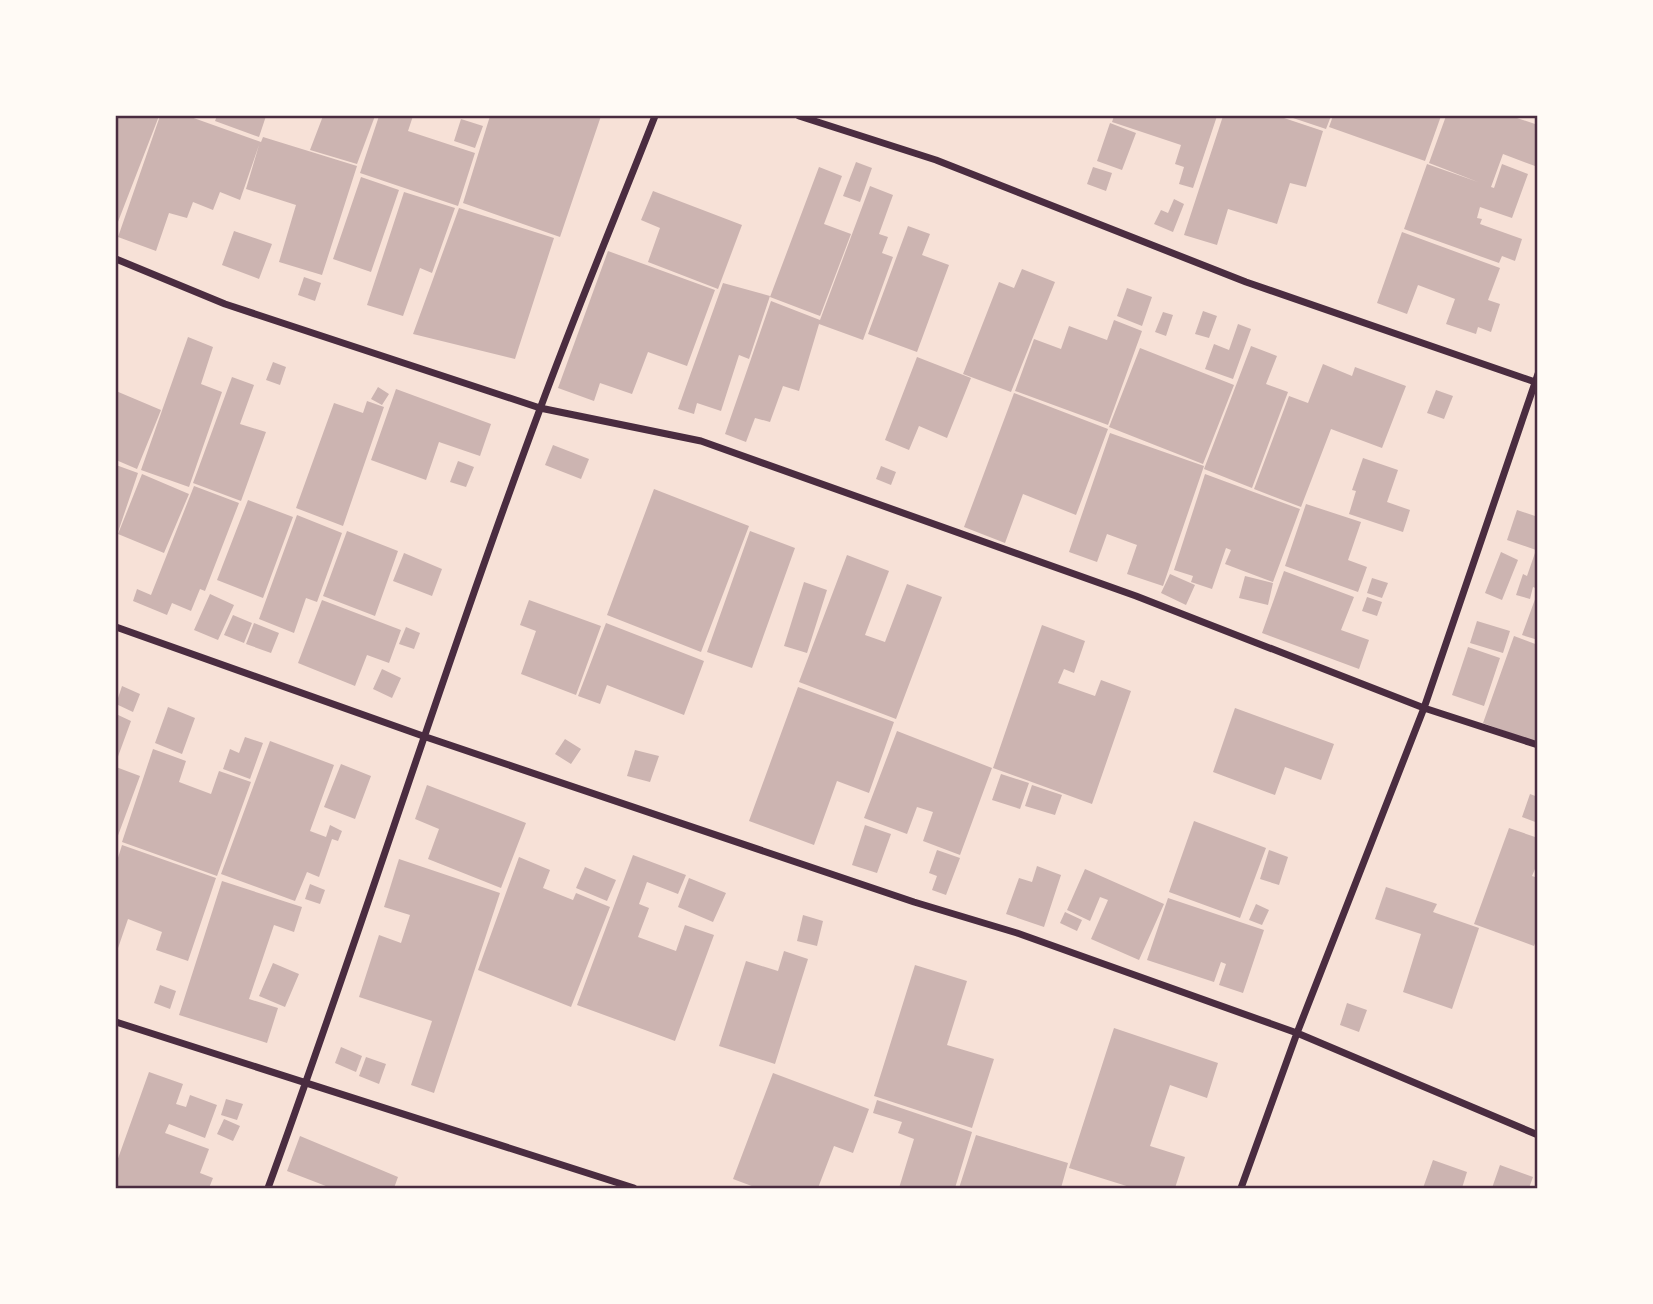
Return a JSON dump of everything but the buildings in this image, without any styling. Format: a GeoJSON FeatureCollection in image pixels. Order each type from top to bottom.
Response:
{"type":"FeatureCollection","features":[{"type":"Feature","properties":{"kind":"street"},"geometry":{"type":"LineString","coordinates":[[268,1188],[540,408],[655,116]]}},
{"type":"Feature","properties":{"kind":"street"},"geometry":{"type":"LineString","coordinates":[[799,116],[936,160],[1246,282],[1537,380],[1424,708],[1297,1033],[1241,1188]]}},
{"type":"Feature","properties":{"kind":"street"},"geometry":{"type":"LineString","coordinates":[[116,259],[225,304],[540,408],[701,441],[1136,596],[1424,708],[1538,745]]}},
{"type":"Feature","properties":{"kind":"street"},"geometry":{"type":"LineString","coordinates":[[116,627],[424,736],[914,902],[1017,933],[1297,1033],[1538,1135]]}},
{"type":"Feature","properties":{"kind":"street"},"geometry":{"type":"LineString","coordinates":[[116,1022],[634,1188]]}}]}
